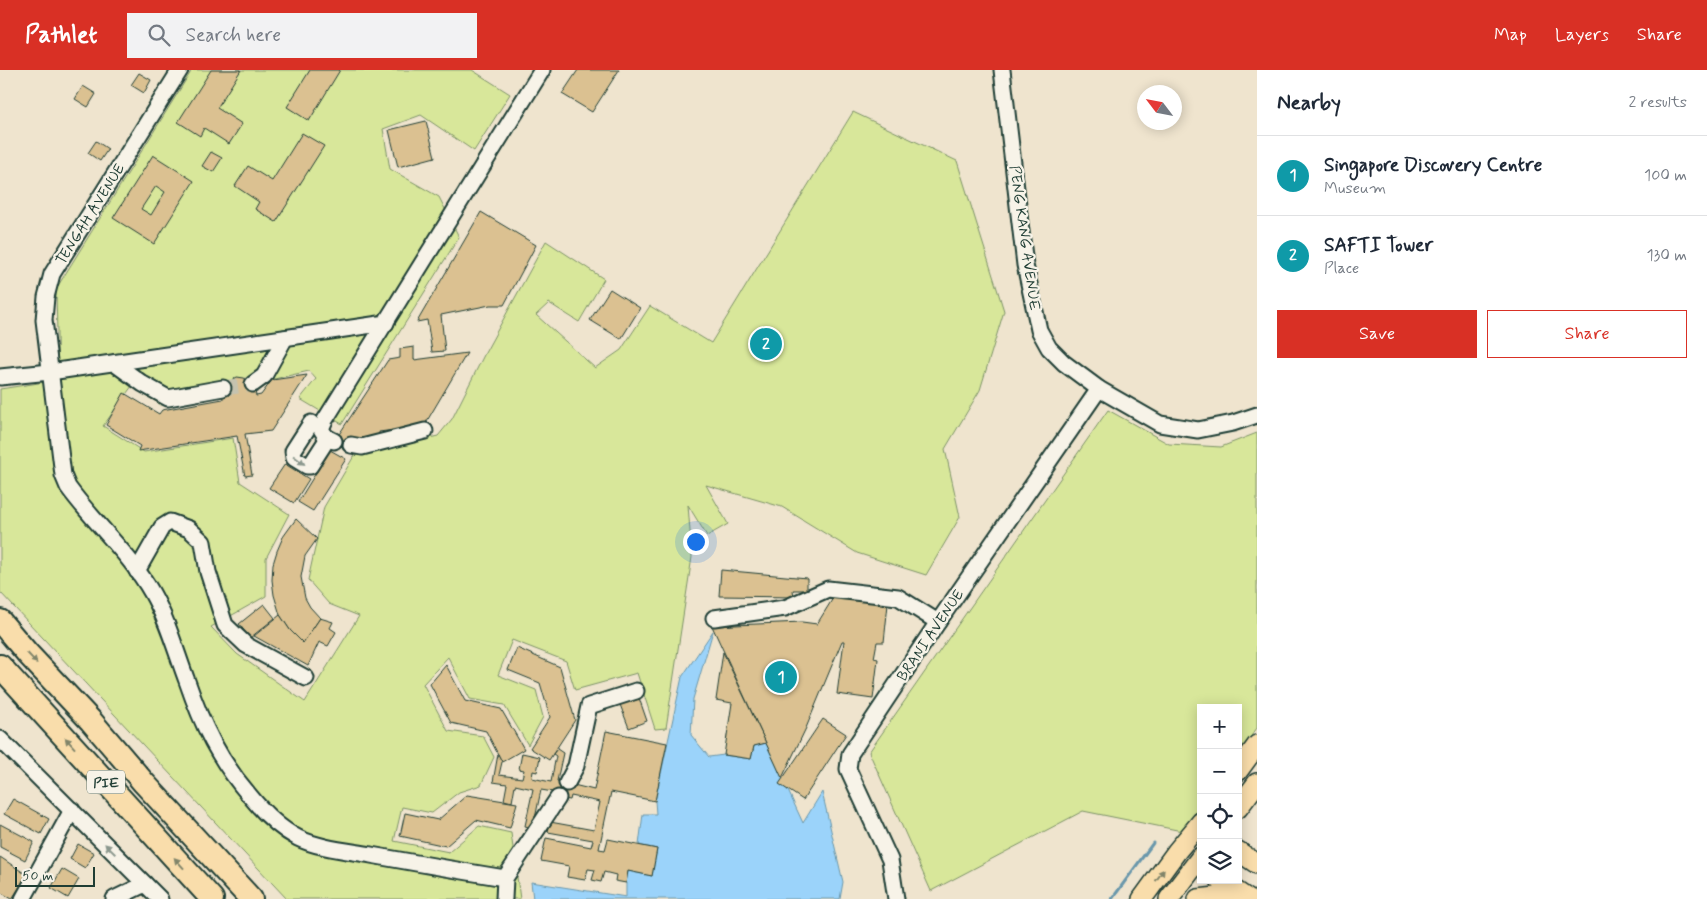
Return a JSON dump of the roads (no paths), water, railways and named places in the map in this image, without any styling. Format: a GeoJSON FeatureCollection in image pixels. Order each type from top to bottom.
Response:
{"type":"FeatureCollection","features":[{"type":"Feature","properties":{"kind":"highway","name":"PIE"},"geometry":{"type":"LineString","coordinates":[[0,621],[28,654],[91,721],[144,783],[251,899]]}},
{"type":"Feature","properties":{"kind":"highway","name":"PIE"},"geometry":{"type":"LineString","coordinates":[[0,666],[212,899]]}},
{"type":"Feature","properties":{"kind":"main road"},"geometry":{"type":"LineString","coordinates":[[1242,766],[1257,745]]}},
{"type":"Feature","properties":{"kind":"main road"},"geometry":{"type":"LineString","coordinates":[[1242,803],[1257,783]]}},
{"type":"Feature","properties":{"kind":"main road"},"geometry":{"type":"LineString","coordinates":[[1142,899],[1177,851],[1197,828]]}},
{"type":"Feature","properties":{"kind":"main road"},"geometry":{"type":"LineString","coordinates":[[1177,851],[1197,862]]}},
{"type":"Feature","properties":{"kind":"main road"},"geometry":{"type":"LineString","coordinates":[[1242,854],[1257,864]]}},
{"type":"Feature","properties":{"kind":"main road"},"geometry":{"type":"LineString","coordinates":[[1169,899],[1197,865]]}},
{"type":"Feature","properties":{"kind":"main road"},"geometry":{"type":"LineString","coordinates":[[1226,884],[1248,899]]}},
{"type":"Feature","properties":{"kind":"main road"},"geometry":{"type":"LineString","coordinates":[[1198,899],[1216,897],[1226,899]]}},
{"type":"Feature","properties":{"kind":"lane","name":"TENGAH AVENUE"},"geometry":{"type":"LineString","coordinates":[[180,70],[52,274],[46,297],[44,320],[64,475],[68,486],[138,571],[152,593],[166,624],[187,683],[220,758],[232,776],[272,820],[298,837],[311,842],[505,878]]}},
{"type":"Feature","properties":{"kind":"lane"},"geometry":{"type":"LineString","coordinates":[[311,423],[293,451],[292,456],[307,466],[310,466],[331,440],[320,429],[325,420],[542,70]]}},
{"type":"Feature","properties":{"kind":"lane","name":"PENG KANG AVENUE"},"geometry":{"type":"LineString","coordinates":[[1002,70],[1025,265],[1039,330],[1049,348],[1064,363],[1099,389],[1160,424],[1198,430],[1233,423],[1257,415]]}},
{"type":"Feature","properties":{"kind":"lane"},"geometry":{"type":"LineString","coordinates":[[0,377],[50,372],[386,323]]}},
{"type":"Feature","properties":{"kind":"lane"},"geometry":{"type":"LineString","coordinates":[[253,384],[264,376],[285,338]]}},
{"type":"Feature","properties":{"kind":"lane"},"geometry":{"type":"LineString","coordinates":[[114,363],[142,384],[168,398],[223,388]]}},
{"type":"Feature","properties":{"kind":"lane","name":"BRANI AVENUE"},"geometry":{"type":"LineString","coordinates":[[896,899],[890,860],[848,769],[850,754],[938,622],[1099,389]]}},
{"type":"Feature","properties":{"kind":"lane"},"geometry":{"type":"LineString","coordinates":[[351,445],[362,447],[425,431]]}},
{"type":"Feature","properties":{"kind":"lane"},"geometry":{"type":"LineString","coordinates":[[138,571],[162,527],[170,522],[189,530],[203,542],[208,572],[225,624],[246,645],[306,678]]}},
{"type":"Feature","properties":{"kind":"lane"},"geometry":{"type":"LineString","coordinates":[[714,618],[784,608],[828,589],[898,597],[938,622]]}},
{"type":"Feature","properties":{"kind":"lane"},"geometry":{"type":"LineString","coordinates":[[567,783],[576,766],[589,706],[636,691]]}},
{"type":"Feature","properties":{"kind":"lane"},"geometry":{"type":"LineString","coordinates":[[0,739],[160,899]]}},
{"type":"Feature","properties":{"kind":"lane"},"geometry":{"type":"LineString","coordinates":[[504,899],[505,878],[558,798]]}},
{"type":"Feature","properties":{"kind":"lane"},"geometry":{"type":"LineString","coordinates":[[23,899],[72,810]]}},
{"type":"Feature","properties":{"kind":"lane"},"geometry":{"type":"LineString","coordinates":[[114,899],[145,884]]}},
{"type":"Feature","properties":{"kind":"water"},"geometry":{"type":"Polygon","coordinates":[[[713,631],[693,699],[691,735],[709,757],[724,755],[751,759],[754,746],[766,743],[803,823],[822,792],[843,882],[840,899],[533,899],[531,882],[626,897],[628,871],[652,876],[657,849],[639,845],[643,814],[656,814],[655,801],[682,677],[713,631]]]}},
{"type":"Feature","properties":{"kind":"waterway"},"geometry":{"type":"LineString","coordinates":[[1112,899],[1153,843]]}},
{"type":"Feature","properties":{"kind":"tunnel"},"geometry":{"type":"LineString","coordinates":[[223,388],[253,384]]}},
{"type":"Feature","properties":{"kind":"place","name":"SAFTI Tower"},"geometry":{"type":"Point","coordinates":[766,344]}},
{"type":"Feature","properties":{"kind":"place","name":"Singapore Discovery Centre"},"geometry":{"type":"Point","coordinates":[781,677]}}]}
